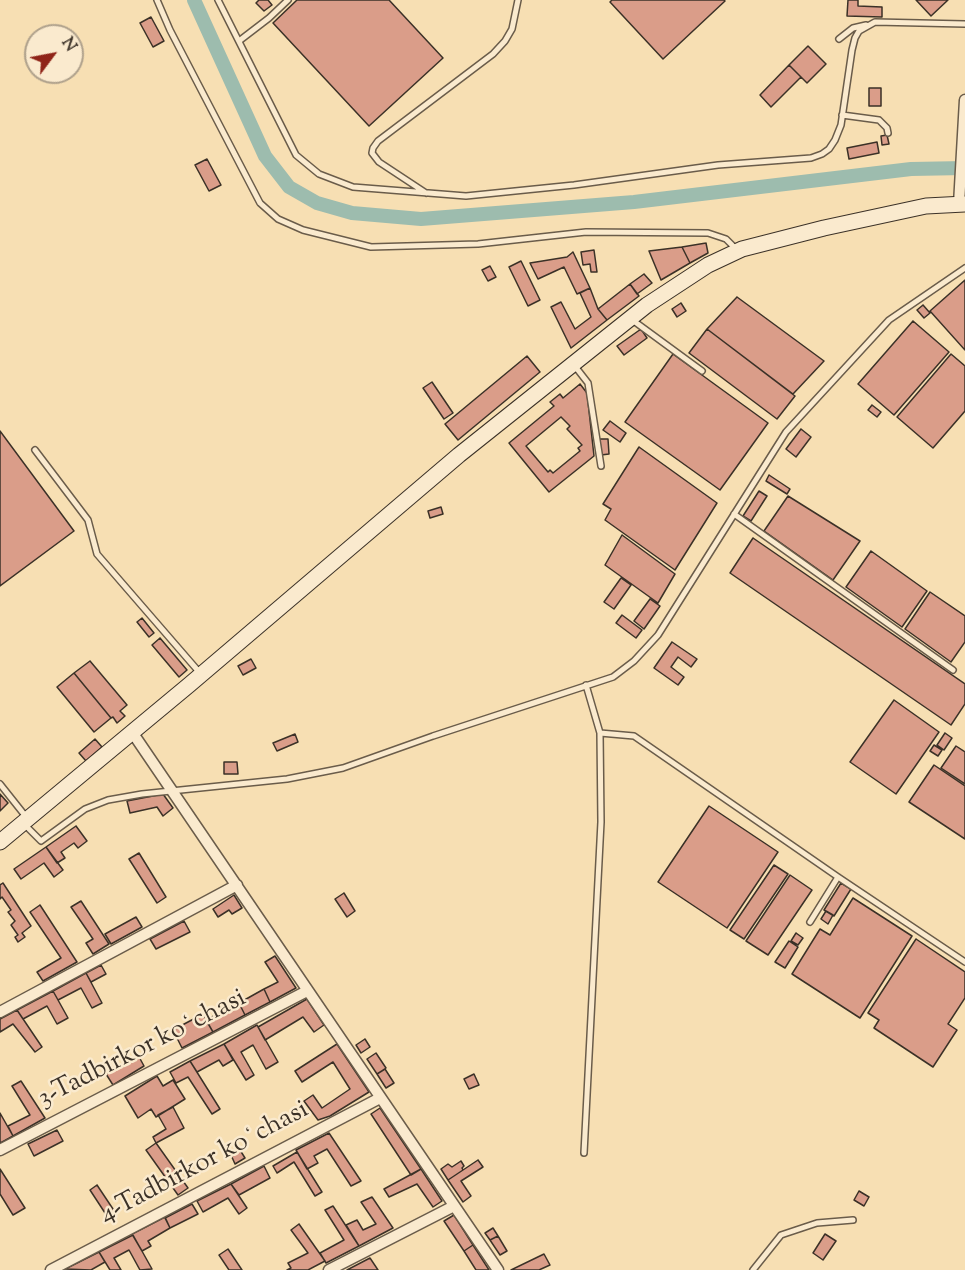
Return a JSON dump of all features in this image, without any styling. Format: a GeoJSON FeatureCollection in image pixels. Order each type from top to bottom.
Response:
{"type":"FeatureCollection","features":[{"type":"Feature","properties":{"kind":"main road"},"geometry":{"type":"LineString","coordinates":[[0,842],[459,455],[647,305],[708,265],[738,251],[824,228],[961,199]]}},
{"type":"Feature","properties":{"kind":"street"},"geometry":{"type":"LineString","coordinates":[[961,199],[965,100]]}},
{"type":"Feature","properties":{"kind":"street"},"geometry":{"type":"LineString","coordinates":[[132,732],[498,1270]]}},
{"type":"Feature","properties":{"kind":"street"},"geometry":{"type":"LineString","coordinates":[[0,1012],[237,885]]}},
{"type":"Feature","properties":{"kind":"street","name":"3-Tadbirkor koʻchasi"},"geometry":{"type":"LineString","coordinates":[[0,1150],[307,991]]}},
{"type":"Feature","properties":{"kind":"street","name":"4-Tadbirkor koʻchasi"},"geometry":{"type":"LineString","coordinates":[[51,1270],[380,1098]]}},
{"type":"Feature","properties":{"kind":"street"},"geometry":{"type":"LineString","coordinates":[[329,1270],[454,1206]]}},
{"type":"Feature","properties":{"kind":"lane"},"geometry":{"type":"LineString","coordinates":[[157,0],[170,30],[260,203],[278,219],[303,230],[371,247],[478,244],[586,232],[708,233],[726,239],[738,251]]}},
{"type":"Feature","properties":{"kind":"lane"},"geometry":{"type":"LineString","coordinates":[[218,0],[296,155],[319,174],[353,186],[466,196],[574,185],[718,165],[811,158],[829,149],[836,140],[855,38],[868,25]]}},
{"type":"Feature","properties":{"kind":"lane"},"geometry":{"type":"LineString","coordinates":[[238,40],[269,18],[288,0]]}},
{"type":"Feature","properties":{"kind":"lane"},"geometry":{"type":"LineString","coordinates":[[427,193],[379,162],[372,153],[373,148],[378,141],[493,54],[512,29],[518,0]]}},
{"type":"Feature","properties":{"kind":"lane"},"geometry":{"type":"LineString","coordinates":[[839,39],[853,28],[875,22],[965,24]]}},
{"type":"Feature","properties":{"kind":"lane"},"geometry":{"type":"LineString","coordinates":[[842,115],[879,120],[884,123],[888,134]]}},
{"type":"Feature","properties":{"kind":"lane"},"geometry":{"type":"LineString","coordinates":[[0,784],[41,841],[85,809],[108,800],[287,779],[343,768],[613,677],[634,661],[658,635],[786,432],[889,320],[965,268]]}},
{"type":"Feature","properties":{"kind":"lane"},"geometry":{"type":"LineString","coordinates":[[630,318],[702,371]]}},
{"type":"Feature","properties":{"kind":"lane"},"geometry":{"type":"LineString","coordinates":[[573,364],[588,383],[601,466]]}},
{"type":"Feature","properties":{"kind":"lane"},"geometry":{"type":"LineString","coordinates":[[35,450],[88,520],[97,554],[201,674]]}},
{"type":"Feature","properties":{"kind":"lane"},"geometry":{"type":"LineString","coordinates":[[734,514],[953,670]]}},
{"type":"Feature","properties":{"kind":"lane"},"geometry":{"type":"LineString","coordinates":[[584,1153],[601,822],[600,733],[586,685]]}},
{"type":"Feature","properties":{"kind":"lane"},"geometry":{"type":"LineString","coordinates":[[600,733],[634,736],[838,878],[965,962]]}},
{"type":"Feature","properties":{"kind":"lane"},"geometry":{"type":"LineString","coordinates":[[810,922],[838,878]]}},
{"type":"Feature","properties":{"kind":"lane"},"geometry":{"type":"LineString","coordinates":[[753,1270],[781,1234],[817,1223],[853,1220]]}},
{"type":"Feature","properties":{"kind":"building"},"geometry":{"type":"Polygon","coordinates":[[[259,0],[268,0],[272,5],[264,11],[256,3],[259,0]]]}},
{"type":"Feature","properties":{"kind":"building"},"geometry":{"type":"Polygon","coordinates":[[[297,0],[389,0],[443,58],[369,126],[273,23],[297,0]]]}},
{"type":"Feature","properties":{"kind":"building"},"geometry":{"type":"Polygon","coordinates":[[[612,0],[725,1],[663,59],[610,2],[612,0]]]}},
{"type":"Feature","properties":{"kind":"building"},"geometry":{"type":"Polygon","coordinates":[[[848,0],[858,0],[858,6],[882,7],[882,17],[847,16],[848,0]]]}},
{"type":"Feature","properties":{"kind":"building"},"geometry":{"type":"Polygon","coordinates":[[[916,0],[948,0],[931,16],[916,0]]]}},
{"type":"Feature","properties":{"kind":"building"},"geometry":{"type":"Polygon","coordinates":[[[151,17],[164,41],[153,47],[140,23],[151,17]]]}},
{"type":"Feature","properties":{"kind":"building"},"geometry":{"type":"Polygon","coordinates":[[[808,46],[826,64],[807,83],[789,65],[808,46]]]}},
{"type":"Feature","properties":{"kind":"building"},"geometry":{"type":"Polygon","coordinates":[[[789,65],[801,77],[771,107],[760,95],[789,65]]]}},
{"type":"Feature","properties":{"kind":"building"},"geometry":{"type":"Polygon","coordinates":[[[869,88],[881,88],[881,106],[869,106],[869,88]]]}},
{"type":"Feature","properties":{"kind":"building"},"geometry":{"type":"Polygon","coordinates":[[[887,135],[889,144],[882,145],[881,136],[887,135]]]}},
{"type":"Feature","properties":{"kind":"building"},"geometry":{"type":"Polygon","coordinates":[[[877,142],[879,153],[849,159],[847,148],[877,142]]]}},
{"type":"Feature","properties":{"kind":"building"},"geometry":{"type":"Polygon","coordinates":[[[207,159],[221,185],[209,191],[195,165],[207,159]]]}},
{"type":"Feature","properties":{"kind":"building"},"geometry":{"type":"Polygon","coordinates":[[[706,243],[708,253],[690,263],[682,247],[706,243]]]}},
{"type":"Feature","properties":{"kind":"building"},"geometry":{"type":"Polygon","coordinates":[[[682,247],[690,263],[661,280],[649,251],[682,247]]]}},
{"type":"Feature","properties":{"kind":"building"},"geometry":{"type":"Polygon","coordinates":[[[594,250],[597,272],[591,272],[590,264],[583,265],[581,252],[594,250]]]}},
{"type":"Feature","properties":{"kind":"building"},"geometry":{"type":"Polygon","coordinates":[[[573,252],[590,288],[577,294],[564,267],[538,279],[530,263],[567,257],[573,252]]]}},
{"type":"Feature","properties":{"kind":"building"},"geometry":{"type":"Polygon","coordinates":[[[521,261],[540,300],[528,306],[509,267],[521,261]]]}},
{"type":"Feature","properties":{"kind":"building"},"geometry":{"type":"Polygon","coordinates":[[[490,266],[496,277],[488,281],[482,270],[490,266]]]}},
{"type":"Feature","properties":{"kind":"building"},"geometry":{"type":"Polygon","coordinates":[[[644,274],[652,283],[637,294],[630,284],[644,274]]]}},
{"type":"Feature","properties":{"kind":"building"},"geometry":{"type":"Polygon","coordinates":[[[965,280],[965,350],[930,311],[965,280]]]}},
{"type":"Feature","properties":{"kind":"building"},"geometry":{"type":"Polygon","coordinates":[[[630,284],[639,296],[607,320],[598,309],[630,284]]]}},
{"type":"Feature","properties":{"kind":"building"},"geometry":{"type":"Polygon","coordinates":[[[590,288],[598,309],[607,320],[571,348],[551,307],[561,302],[575,329],[591,317],[580,293],[590,288]]]}},
{"type":"Feature","properties":{"kind":"building"},"geometry":{"type":"Polygon","coordinates":[[[737,297],[824,361],[793,394],[707,329],[737,297]]]}},
{"type":"Feature","properties":{"kind":"building"},"geometry":{"type":"Polygon","coordinates":[[[681,303],[686,311],[677,317],[672,309],[681,303]]]}},
{"type":"Feature","properties":{"kind":"building"},"geometry":{"type":"Polygon","coordinates":[[[923,305],[930,313],[924,318],[917,310],[923,305]]]}},
{"type":"Feature","properties":{"kind":"building"},"geometry":{"type":"Polygon","coordinates":[[[913,321],[949,352],[894,415],[858,384],[913,321]]]}},
{"type":"Feature","properties":{"kind":"building"},"geometry":{"type":"Polygon","coordinates":[[[641,329],[647,338],[624,355],[617,346],[641,329]]]}},
{"type":"Feature","properties":{"kind":"building"},"geometry":{"type":"Polygon","coordinates":[[[707,329],[795,396],[777,419],[689,353],[707,329]]]}},
{"type":"Feature","properties":{"kind":"building"},"geometry":{"type":"Polygon","coordinates":[[[673,354],[768,423],[720,490],[625,422],[673,354]]]}},
{"type":"Feature","properties":{"kind":"building"},"geometry":{"type":"Polygon","coordinates":[[[951,354],[965,366],[965,411],[933,448],[897,417],[951,354]]]}},
{"type":"Feature","properties":{"kind":"building"},"geometry":{"type":"Polygon","coordinates":[[[527,356],[540,372],[458,440],[445,424],[527,356]]]}},
{"type":"Feature","properties":{"kind":"building"},"geometry":{"type":"Polygon","coordinates":[[[432,382],[453,413],[444,419],[423,388],[432,382]]]}},
{"type":"Feature","properties":{"kind":"building"},"geometry":{"type":"Polygon","coordinates":[[[580,384],[587,393],[594,456],[549,492],[509,443],[554,406],[550,402],[560,394],[563,398],[580,384]],[[561,417],[526,446],[548,472],[550,470],[553,473],[580,451],[578,448],[582,445],[567,429],[570,426],[561,417]]]}},
{"type":"Feature","properties":{"kind":"building"},"geometry":{"type":"Polygon","coordinates":[[[872,405],[881,412],[877,417],[868,410],[872,405]]]}},
{"type":"Feature","properties":{"kind":"building"},"geometry":{"type":"Polygon","coordinates":[[[610,421],[626,433],[620,442],[603,430],[610,421]]]}},
{"type":"Feature","properties":{"kind":"building"},"geometry":{"type":"Polygon","coordinates":[[[801,429],[811,437],[796,457],[786,449],[801,429]]]}},
{"type":"Feature","properties":{"kind":"building"},"geometry":{"type":"Polygon","coordinates":[[[0,431],[74,531],[0,586],[0,431]]]}},
{"type":"Feature","properties":{"kind":"building"},"geometry":{"type":"Polygon","coordinates":[[[600,439],[608,439],[609,454],[601,455],[600,439]]]}},
{"type":"Feature","properties":{"kind":"building"},"geometry":{"type":"Polygon","coordinates":[[[639,447],[717,503],[675,570],[605,520],[611,509],[603,504],[639,447]]]}},
{"type":"Feature","properties":{"kind":"building"},"geometry":{"type":"Polygon","coordinates":[[[769,475],[790,489],[787,494],[766,481],[769,475]]]}},
{"type":"Feature","properties":{"kind":"building"},"geometry":{"type":"Polygon","coordinates":[[[759,491],[767,496],[751,521],[743,516],[759,491]]]}},
{"type":"Feature","properties":{"kind":"building"},"geometry":{"type":"Polygon","coordinates":[[[788,496],[860,541],[833,580],[764,531],[788,496]]]}},
{"type":"Feature","properties":{"kind":"building"},"geometry":{"type":"Polygon","coordinates":[[[441,507],[443,514],[430,518],[428,511],[441,507]]]}},
{"type":"Feature","properties":{"kind":"building"},"geometry":{"type":"Polygon","coordinates":[[[622,535],[675,574],[658,603],[605,565],[622,535]]]}},
{"type":"Feature","properties":{"kind":"building"},"geometry":{"type":"Polygon","coordinates":[[[753,538],[965,684],[965,704],[951,725],[730,573],[753,538]]]}},
{"type":"Feature","properties":{"kind":"building"},"geometry":{"type":"Polygon","coordinates":[[[871,551],[927,591],[902,627],[846,587],[871,551]]]}},
{"type":"Feature","properties":{"kind":"building"},"geometry":{"type":"Polygon","coordinates":[[[621,578],[631,585],[614,609],[604,602],[621,578]]]}},
{"type":"Feature","properties":{"kind":"building"},"geometry":{"type":"Polygon","coordinates":[[[930,592],[965,616],[965,642],[951,662],[905,629],[930,592]]]}},
{"type":"Feature","properties":{"kind":"building"},"geometry":{"type":"Polygon","coordinates":[[[650,599],[660,606],[644,629],[634,621],[650,599]]]}},
{"type":"Feature","properties":{"kind":"building"},"geometry":{"type":"Polygon","coordinates":[[[622,615],[642,630],[636,638],[616,623],[622,615]]]}},
{"type":"Feature","properties":{"kind":"building"},"geometry":{"type":"Polygon","coordinates":[[[142,618],[154,633],[149,637],[137,622],[142,618]]]}},
{"type":"Feature","properties":{"kind":"building"},"geometry":{"type":"Polygon","coordinates":[[[160,638],[187,670],[179,677],[152,645],[160,638]]]}},
{"type":"Feature","properties":{"kind":"building"},"geometry":{"type":"Polygon","coordinates":[[[672,642],[697,659],[691,667],[678,657],[671,667],[684,677],[678,685],[654,668],[672,642]]]}},
{"type":"Feature","properties":{"kind":"building"},"geometry":{"type":"Polygon","coordinates":[[[251,659],[256,668],[243,675],[238,666],[251,659]]]}},
{"type":"Feature","properties":{"kind":"building"},"geometry":{"type":"Polygon","coordinates":[[[90,661],[127,705],[120,711],[125,716],[117,723],[74,673],[90,661]]]}},
{"type":"Feature","properties":{"kind":"building"},"geometry":{"type":"Polygon","coordinates":[[[74,673],[111,718],[94,732],[57,687],[74,673]]]}},
{"type":"Feature","properties":{"kind":"building"},"geometry":{"type":"Polygon","coordinates":[[[894,700],[939,732],[896,794],[850,762],[894,700]]]}},
{"type":"Feature","properties":{"kind":"building"},"geometry":{"type":"Polygon","coordinates":[[[945,733],[952,738],[944,750],[937,745],[945,733]]]}},
{"type":"Feature","properties":{"kind":"building"},"geometry":{"type":"Polygon","coordinates":[[[295,734],[298,742],[277,751],[273,743],[295,734]]]}},
{"type":"Feature","properties":{"kind":"building"},"geometry":{"type":"Polygon","coordinates":[[[95,739],[102,747],[86,761],[79,753],[95,739]]]}},
{"type":"Feature","properties":{"kind":"building"},"geometry":{"type":"Polygon","coordinates":[[[934,745],[942,750],[938,756],[930,751],[934,745]]]}},
{"type":"Feature","properties":{"kind":"building"},"geometry":{"type":"Polygon","coordinates":[[[956,746],[965,752],[965,784],[941,768],[956,746]]]}},
{"type":"Feature","properties":{"kind":"building"},"geometry":{"type":"Polygon","coordinates":[[[224,762],[237,762],[238,774],[224,774],[224,762]]]}},
{"type":"Feature","properties":{"kind":"building"},"geometry":{"type":"Polygon","coordinates":[[[934,765],[965,786],[965,839],[909,802],[934,765]]]}},
{"type":"Feature","properties":{"kind":"building"},"geometry":{"type":"Polygon","coordinates":[[[0,794],[8,803],[0,811],[0,794]]]}},
{"type":"Feature","properties":{"kind":"building"},"geometry":{"type":"Polygon","coordinates":[[[163,794],[173,808],[163,816],[157,807],[130,813],[127,801],[163,794]]]}},
{"type":"Feature","properties":{"kind":"building"},"geometry":{"type":"Polygon","coordinates":[[[709,806],[778,852],[727,928],[658,882],[709,806]]]}},
{"type":"Feature","properties":{"kind":"building"},"geometry":{"type":"Polygon","coordinates":[[[76,826],[87,841],[78,848],[74,843],[61,852],[65,858],[57,863],[46,847],[76,826]]]}},
{"type":"Feature","properties":{"kind":"building"},"geometry":{"type":"Polygon","coordinates":[[[46,847],[63,870],[54,877],[44,863],[21,879],[14,869],[46,847]]]}},
{"type":"Feature","properties":{"kind":"building"},"geometry":{"type":"Polygon","coordinates":[[[139,853],[166,897],[157,903],[129,859],[139,853]]]}},
{"type":"Feature","properties":{"kind":"building"},"geometry":{"type":"Polygon","coordinates":[[[774,865],[788,874],[744,939],[730,930],[774,865]]]}},
{"type":"Feature","properties":{"kind":"building"},"geometry":{"type":"Polygon","coordinates":[[[790,875],[812,890],[768,955],[746,941],[790,875]]]}},
{"type":"Feature","properties":{"kind":"building"},"geometry":{"type":"Polygon","coordinates":[[[3,883],[31,926],[22,933],[25,937],[18,942],[15,937],[18,935],[11,925],[15,921],[8,912],[11,910],[2,897],[0,899],[0,885],[3,883]]]}},
{"type":"Feature","properties":{"kind":"building"},"geometry":{"type":"Polygon","coordinates":[[[841,883],[851,889],[834,916],[824,910],[841,883]]]}},
{"type":"Feature","properties":{"kind":"building"},"geometry":{"type":"Polygon","coordinates":[[[344,893],[355,911],[347,917],[335,899],[344,893]]]}},
{"type":"Feature","properties":{"kind":"building"},"geometry":{"type":"Polygon","coordinates":[[[234,895],[242,908],[232,914],[229,910],[218,917],[213,909],[234,895]]]}},
{"type":"Feature","properties":{"kind":"building"},"geometry":{"type":"Polygon","coordinates":[[[853,898],[912,936],[860,1018],[792,974],[820,929],[830,935],[853,898]]]}},
{"type":"Feature","properties":{"kind":"building"},"geometry":{"type":"Polygon","coordinates":[[[81,901],[109,944],[93,954],[86,943],[93,939],[71,907],[81,901]]]}},
{"type":"Feature","properties":{"kind":"building"},"geometry":{"type":"Polygon","coordinates":[[[40,905],[77,962],[43,981],[37,972],[61,958],[30,912],[40,905]]]}},
{"type":"Feature","properties":{"kind":"building"},"geometry":{"type":"Polygon","coordinates":[[[826,911],[833,915],[828,924],[821,919],[826,911]]]}},
{"type":"Feature","properties":{"kind":"building"},"geometry":{"type":"Polygon","coordinates":[[[136,917],[142,927],[111,944],[105,934],[136,917]]]}},
{"type":"Feature","properties":{"kind":"building"},"geometry":{"type":"Polygon","coordinates":[[[184,921],[190,932],[156,949],[150,939],[184,921]]]}},
{"type":"Feature","properties":{"kind":"building"},"geometry":{"type":"Polygon","coordinates":[[[796,933],[803,938],[798,945],[791,941],[796,933]]]}},
{"type":"Feature","properties":{"kind":"building"},"geometry":{"type":"Polygon","coordinates":[[[916,939],[965,972],[965,998],[948,1024],[957,1030],[933,1067],[874,1028],[879,1020],[868,1013],[916,939]]]}},
{"type":"Feature","properties":{"kind":"building"},"geometry":{"type":"Polygon","coordinates":[[[789,941],[798,947],[785,968],[775,962],[789,941]]]}},
{"type":"Feature","properties":{"kind":"building"},"geometry":{"type":"Polygon","coordinates":[[[275,956],[296,988],[270,1002],[264,989],[278,982],[265,962],[275,956]]]}},
{"type":"Feature","properties":{"kind":"building"},"geometry":{"type":"Polygon","coordinates":[[[101,965],[106,974],[91,982],[86,973],[101,965]]]}},
{"type":"Feature","properties":{"kind":"building"},"geometry":{"type":"Polygon","coordinates":[[[86,973],[102,1003],[92,1008],[81,988],[58,1000],[53,991],[86,973]]]}},
{"type":"Feature","properties":{"kind":"building"},"geometry":{"type":"Polygon","coordinates":[[[264,989],[270,1002],[245,1015],[239,1003],[264,989]]]}},
{"type":"Feature","properties":{"kind":"building"},"geometry":{"type":"Polygon","coordinates":[[[53,991],[68,1018],[57,1024],[47,1006],[23,1019],[17,1010],[53,991]]]}},
{"type":"Feature","properties":{"kind":"building"},"geometry":{"type":"Polygon","coordinates":[[[307,999],[324,1025],[314,1032],[303,1017],[265,1040],[258,1027],[307,999]]]}},
{"type":"Feature","properties":{"kind":"building"},"geometry":{"type":"Polygon","coordinates":[[[239,1003],[245,1015],[213,1032],[206,1020],[239,1003]]]}},
{"type":"Feature","properties":{"kind":"building"},"geometry":{"type":"Polygon","coordinates":[[[17,1010],[42,1047],[35,1052],[13,1024],[0,1032],[0,1019],[17,1010]]]}},
{"type":"Feature","properties":{"kind":"building"},"geometry":{"type":"Polygon","coordinates":[[[203,1014],[213,1032],[182,1048],[173,1030],[203,1014]]]}},
{"type":"Feature","properties":{"kind":"building"},"geometry":{"type":"Polygon","coordinates":[[[257,1025],[278,1062],[266,1069],[253,1045],[241,1052],[254,1075],[246,1080],[224,1044],[257,1025]]]}},
{"type":"Feature","properties":{"kind":"building"},"geometry":{"type":"Polygon","coordinates":[[[365,1039],[370,1047],[361,1053],[356,1045],[365,1039]]]}},
{"type":"Feature","properties":{"kind":"building"},"geometry":{"type":"Polygon","coordinates":[[[224,1044],[233,1060],[223,1066],[219,1060],[197,1072],[190,1061],[224,1044]]]}},
{"type":"Feature","properties":{"kind":"building"},"geometry":{"type":"Polygon","coordinates":[[[337,1044],[369,1092],[330,1116],[318,1120],[304,1101],[313,1095],[322,1108],[350,1089],[333,1062],[302,1082],[295,1071],[337,1044]]]}},
{"type":"Feature","properties":{"kind":"building"},"geometry":{"type":"Polygon","coordinates":[[[376,1053],[386,1068],[377,1074],[367,1059],[376,1053]]]}},
{"type":"Feature","properties":{"kind":"building"},"geometry":{"type":"Polygon","coordinates":[[[138,1055],[144,1066],[113,1085],[106,1074],[138,1055]]]}},
{"type":"Feature","properties":{"kind":"building"},"geometry":{"type":"Polygon","coordinates":[[[190,1061],[220,1109],[212,1114],[188,1077],[176,1083],[170,1072],[190,1061]]]}},
{"type":"Feature","properties":{"kind":"building"},"geometry":{"type":"Polygon","coordinates":[[[385,1069],[394,1083],[386,1088],[377,1074],[385,1069]]]}},
{"type":"Feature","properties":{"kind":"building"},"geometry":{"type":"Polygon","coordinates":[[[474,1074],[479,1085],[469,1089],[464,1079],[474,1074]]]}},
{"type":"Feature","properties":{"kind":"building"},"geometry":{"type":"Polygon","coordinates":[[[157,1076],[163,1086],[173,1080],[185,1099],[156,1117],[151,1109],[138,1118],[125,1096],[157,1076]]]}},
{"type":"Feature","properties":{"kind":"building"},"geometry":{"type":"Polygon","coordinates":[[[21,1081],[45,1118],[13,1136],[8,1126],[30,1115],[12,1086],[21,1081]]]}},
{"type":"Feature","properties":{"kind":"building"},"geometry":{"type":"Polygon","coordinates":[[[173,1107],[184,1128],[156,1143],[153,1137],[166,1129],[158,1115],[173,1107]]]}},
{"type":"Feature","properties":{"kind":"building"},"geometry":{"type":"Polygon","coordinates":[[[380,1108],[421,1169],[411,1175],[371,1114],[380,1108]]]}},
{"type":"Feature","properties":{"kind":"building"},"geometry":{"type":"Polygon","coordinates":[[[0,1113],[13,1136],[0,1143],[0,1113]]]}},
{"type":"Feature","properties":{"kind":"building"},"geometry":{"type":"Polygon","coordinates":[[[57,1130],[63,1141],[34,1156],[28,1144],[57,1130]]]}},
{"type":"Feature","properties":{"kind":"building"},"geometry":{"type":"Polygon","coordinates":[[[329,1133],[361,1181],[351,1186],[327,1149],[314,1156],[318,1163],[307,1169],[296,1150],[329,1133]]]}},
{"type":"Feature","properties":{"kind":"building"},"geometry":{"type":"Polygon","coordinates":[[[156,1143],[188,1188],[178,1195],[146,1150],[156,1143]]]}},
{"type":"Feature","properties":{"kind":"building"},"geometry":{"type":"Polygon","coordinates":[[[240,1150],[245,1158],[235,1164],[231,1155],[240,1150]]]}},
{"type":"Feature","properties":{"kind":"building"},"geometry":{"type":"Polygon","coordinates":[[[297,1152],[322,1192],[315,1196],[294,1162],[277,1173],[273,1166],[297,1152]]]}},
{"type":"Feature","properties":{"kind":"building"},"geometry":{"type":"Polygon","coordinates":[[[478,1160],[483,1167],[461,1181],[471,1196],[463,1202],[448,1180],[478,1160]]]}},
{"type":"Feature","properties":{"kind":"building"},"geometry":{"type":"Polygon","coordinates":[[[461,1161],[464,1166],[463,1170],[448,1180],[441,1169],[448,1164],[452,1167],[461,1161]]]}},
{"type":"Feature","properties":{"kind":"building"},"geometry":{"type":"Polygon","coordinates":[[[264,1166],[270,1178],[239,1195],[231,1184],[264,1166]]]}},
{"type":"Feature","properties":{"kind":"building"},"geometry":{"type":"Polygon","coordinates":[[[0,1169],[25,1208],[13,1215],[0,1194],[0,1169]]]}},
{"type":"Feature","properties":{"kind":"building"},"geometry":{"type":"Polygon","coordinates":[[[421,1169],[442,1201],[433,1207],[417,1184],[389,1197],[384,1189],[421,1169]]]}},
{"type":"Feature","properties":{"kind":"building"},"geometry":{"type":"Polygon","coordinates":[[[231,1184],[247,1208],[239,1214],[228,1198],[203,1212],[197,1201],[231,1184]]]}},
{"type":"Feature","properties":{"kind":"building"},"geometry":{"type":"Polygon","coordinates":[[[97,1185],[115,1212],[107,1216],[90,1190],[97,1185]]]}},
{"type":"Feature","properties":{"kind":"building"},"geometry":{"type":"Polygon","coordinates":[[[859,1191],[869,1197],[864,1206],[854,1200],[859,1191]]]}},
{"type":"Feature","properties":{"kind":"building"},"geometry":{"type":"Polygon","coordinates":[[[372,1197],[393,1228],[359,1246],[346,1225],[357,1220],[363,1230],[376,1224],[361,1202],[372,1197]]]}},
{"type":"Feature","properties":{"kind":"building"},"geometry":{"type":"Polygon","coordinates":[[[192,1204],[198,1214],[170,1228],[165,1218],[192,1204]]]}},
{"type":"Feature","properties":{"kind":"building"},"geometry":{"type":"Polygon","coordinates":[[[333,1206],[359,1246],[326,1263],[320,1253],[344,1240],[325,1210],[333,1206]]]}},
{"type":"Feature","properties":{"kind":"building"},"geometry":{"type":"Polygon","coordinates":[[[454,1215],[473,1245],[464,1251],[444,1221],[454,1215]]]}},
{"type":"Feature","properties":{"kind":"building"},"geometry":{"type":"Polygon","coordinates":[[[165,1217],[170,1228],[148,1241],[151,1246],[142,1251],[132,1234],[165,1217]]]}},
{"type":"Feature","properties":{"kind":"building"},"geometry":{"type":"Polygon","coordinates":[[[299,1224],[325,1261],[308,1270],[287,1270],[291,1268],[288,1263],[308,1253],[291,1230],[299,1224]]]}},
{"type":"Feature","properties":{"kind":"building"},"geometry":{"type":"Polygon","coordinates":[[[493,1228],[498,1236],[490,1240],[485,1233],[493,1228]]]}},
{"type":"Feature","properties":{"kind":"building"},"geometry":{"type":"Polygon","coordinates":[[[825,1234],[836,1241],[823,1260],[813,1253],[825,1234]]]}},
{"type":"Feature","properties":{"kind":"building"},"geometry":{"type":"Polygon","coordinates":[[[133,1235],[152,1269],[140,1270],[129,1250],[114,1258],[121,1270],[110,1270],[99,1252],[133,1235]]]}},
{"type":"Feature","properties":{"kind":"building"},"geometry":{"type":"Polygon","coordinates":[[[498,1236],[507,1251],[500,1255],[490,1240],[498,1236]]]}},
{"type":"Feature","properties":{"kind":"building"},"geometry":{"type":"Polygon","coordinates":[[[473,1245],[489,1270],[476,1270],[464,1251],[473,1245]]]}},
{"type":"Feature","properties":{"kind":"building"},"geometry":{"type":"Polygon","coordinates":[[[228,1249],[242,1270],[229,1270],[219,1255],[228,1249]]]}},
{"type":"Feature","properties":{"kind":"building"},"geometry":{"type":"Polygon","coordinates":[[[99,1252],[105,1262],[91,1270],[65,1269],[99,1252]]]}},
{"type":"Feature","properties":{"kind":"building"},"geometry":{"type":"Polygon","coordinates":[[[544,1254],[550,1265],[539,1270],[511,1270],[544,1254]]]}},
{"type":"Feature","properties":{"kind":"building"},"geometry":{"type":"Polygon","coordinates":[[[370,1258],[378,1270],[347,1270],[370,1258]]]}},
{"type":"Feature","properties":{"kind":"waterway"},"geometry":{"type":"LineString","coordinates":[[194,0],[265,156],[289,187],[317,203],[352,213],[421,219],[634,202],[911,169],[965,168]]}}]}
